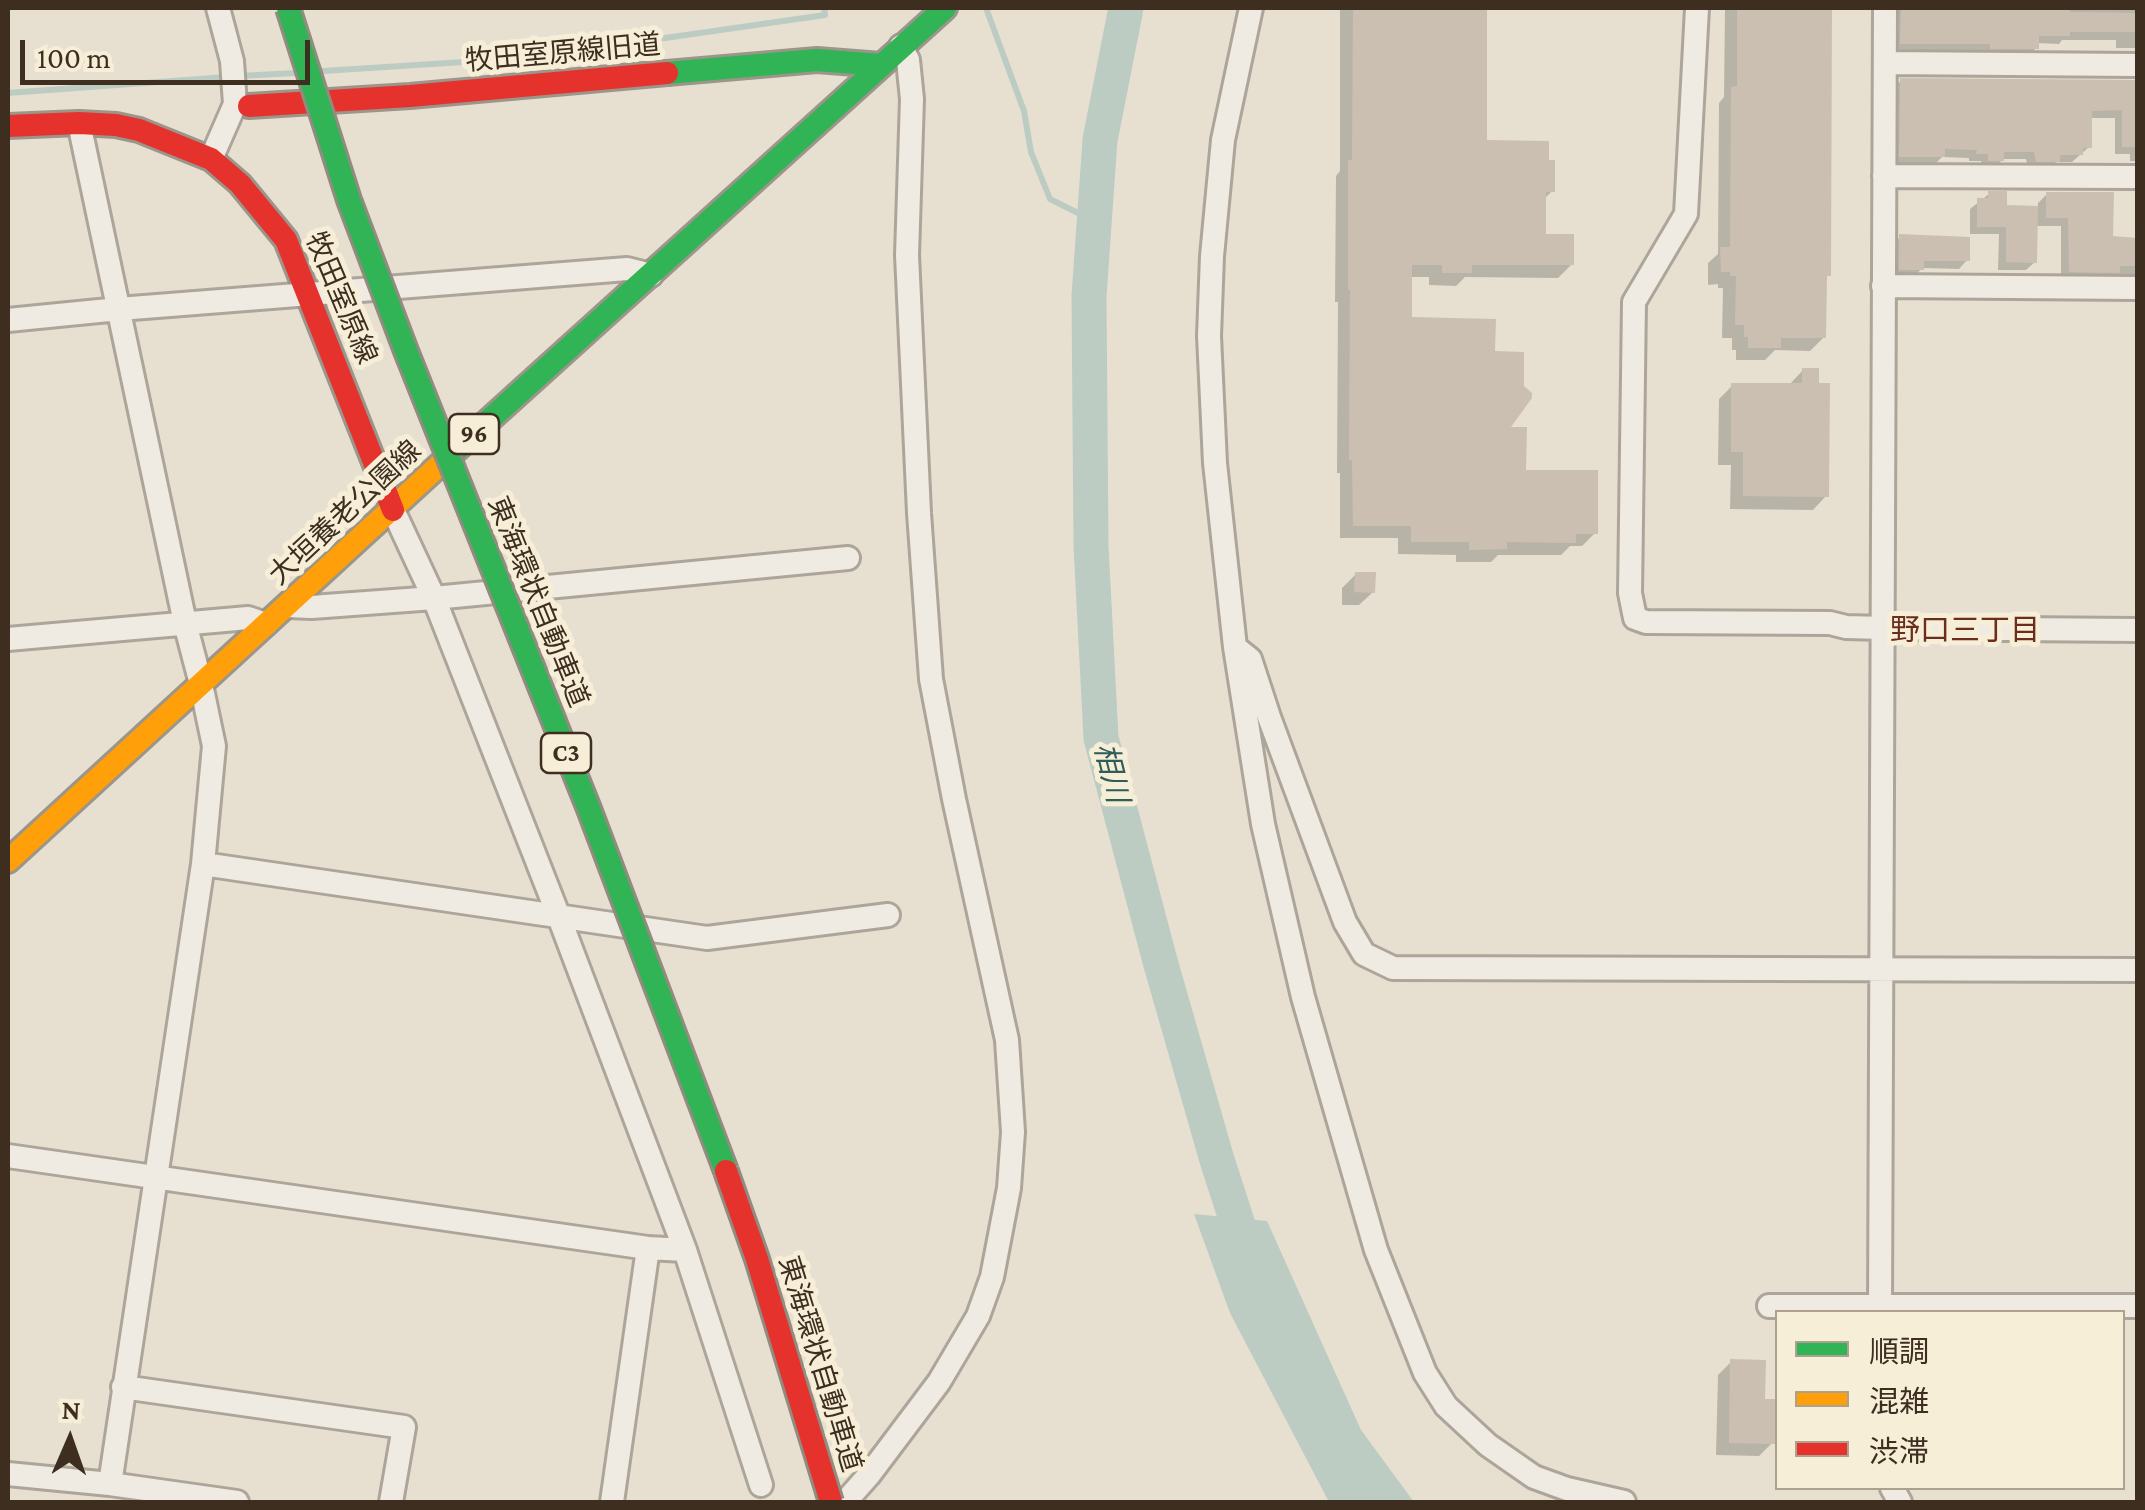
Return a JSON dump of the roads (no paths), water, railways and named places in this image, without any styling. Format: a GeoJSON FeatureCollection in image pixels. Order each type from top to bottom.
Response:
{"type":"FeatureCollection","features":[{"type":"Feature","properties":{"kind":"main road","name":"東海環状自動車道"},"geometry":{"type":"LineString","coordinates":[[288,8],[349,200],[707,1118],[757,1259],[831,1502]]}},
{"type":"Feature","properties":{"kind":"main road","name":"大垣養老公園線"},"geometry":{"type":"LineString","coordinates":[[8,861],[937,10]]}},
{"type":"Feature","properties":{"kind":"main road","name":"牧田室原線旧道"},"geometry":{"type":"LineString","coordinates":[[242,98],[410,96],[817,60],[881,65]]}},
{"type":"Feature","properties":{"kind":"main road","name":"牧田室原線"},"geometry":{"type":"LineString","coordinates":[[8,126],[116,124],[211,159],[240,184],[286,240],[394,510]]}},
{"type":"Feature","properties":{"kind":"street"},"geometry":{"type":"LineString","coordinates":[[211,159],[235,104],[242,98],[218,8]]}},
{"type":"Feature","properties":{"kind":"street"},"geometry":{"type":"LineString","coordinates":[[1251,8],[1223,140],[1212,256],[1209,336],[1215,463],[1235,647],[1262,824],[1303,997],[1376,1250],[1425,1374],[1446,1406],[1488,1445],[1534,1477],[1624,1502]]}},
{"type":"Feature","properties":{"kind":"street"},"geometry":{"type":"LineString","coordinates":[[1697,8],[1686,214],[1634,302],[1630,593],[1634,618],[1646,622],[1830,623],[1883,628],[2138,630]]}},
{"type":"Feature","properties":{"kind":"street"},"geometry":{"type":"LineString","coordinates":[[1880,1309],[1885,8]]}},
{"type":"Feature","properties":{"kind":"street"},"geometry":{"type":"LineString","coordinates":[[845,1502],[939,1382],[978,1316],[992,1276],[1009,1188],[1013,1132],[1008,1040],[930,679],[907,255],[912,99],[908,60],[901,46]]}},
{"type":"Feature","properties":{"kind":"street"},"geometry":{"type":"LineString","coordinates":[[1885,63],[2138,65]]}},
{"type":"Feature","properties":{"kind":"street"},"geometry":{"type":"LineString","coordinates":[[79,123],[214,746],[203,864],[110,1484]]}},
{"type":"Feature","properties":{"kind":"street"},"geometry":{"type":"LineString","coordinates":[[1884,176],[2138,178]]}},
{"type":"Feature","properties":{"kind":"street"},"geometry":{"type":"LineString","coordinates":[[8,320],[627,269],[650,275]]}},
{"type":"Feature","properties":{"kind":"street"},"geometry":{"type":"LineString","coordinates":[[1883,286],[2138,288]]}},
{"type":"Feature","properties":{"kind":"street"},"geometry":{"type":"LineString","coordinates":[[394,510],[434,598],[686,1250],[761,1484]]}},
{"type":"Feature","properties":{"kind":"street"},"geometry":{"type":"LineString","coordinates":[[288,606],[434,598],[848,558]]}},
{"type":"Feature","properties":{"kind":"street"},"geometry":{"type":"LineString","coordinates":[[8,640],[248,618],[266,624]]}},
{"type":"Feature","properties":{"kind":"street"},"geometry":{"type":"LineString","coordinates":[[1235,647],[1250,659],[1346,922],[1364,954],[1394,968],[2138,970]]}},
{"type":"Feature","properties":{"kind":"street"},"geometry":{"type":"LineString","coordinates":[[203,864],[706,938],[888,915]]}},
{"type":"Feature","properties":{"kind":"street"},"geometry":{"type":"LineString","coordinates":[[8,1156],[648,1248],[686,1250]]}},
{"type":"Feature","properties":{"kind":"street"},"geometry":{"type":"LineString","coordinates":[[612,1502],[648,1248]]}},
{"type":"Feature","properties":{"kind":"street"},"geometry":{"type":"LineString","coordinates":[[1769,1306],[1880,1309],[2138,1306]]}},
{"type":"Feature","properties":{"kind":"street"},"geometry":{"type":"LineString","coordinates":[[123,1387],[404,1427],[391,1502]]}},
{"type":"Feature","properties":{"kind":"street"},"geometry":{"type":"LineString","coordinates":[[8,1474],[236,1502]]}},
{"type":"Feature","properties":{"kind":"waterway"},"geometry":{"type":"LineString","coordinates":[[323,71],[526,58],[825,15],[824,8]]}},
{"type":"Feature","properties":{"kind":"waterway"},"geometry":{"type":"LineString","coordinates":[[986,8],[1024,111],[1031,152],[1050,199],[1094,221]]}},
{"type":"Feature","properties":{"kind":"waterway","name":"相川"},"geometry":{"type":"LineString","coordinates":[[1126,8],[1100,140],[1089,296],[1091,546],[1101,738],[1160,961],[1250,1262]]}},
{"type":"Feature","properties":{"kind":"waterway"},"geometry":{"type":"LineString","coordinates":[[238,76],[296,73]]}},
{"type":"Feature","properties":{"kind":"waterway"},"geometry":{"type":"LineString","coordinates":[[8,93],[226,77]]}},
{"type":"Feature","properties":{"kind":"district","name":"野口三丁目"},"geometry":{"type":"Point","coordinates":[1965,631]}}]}
